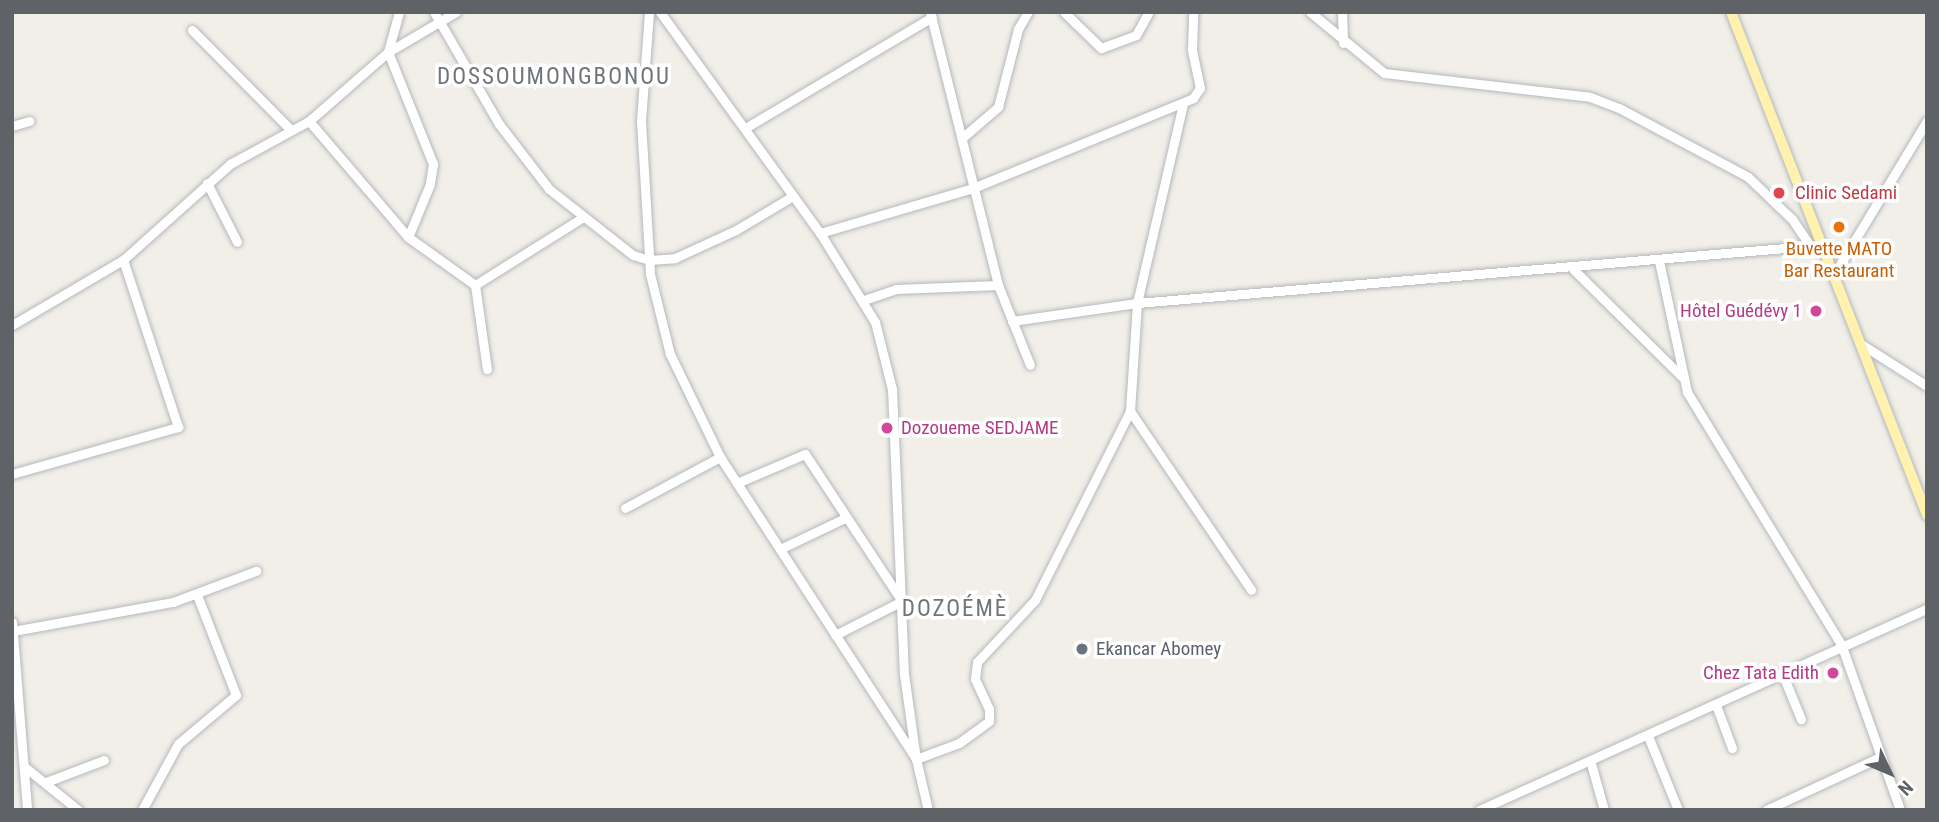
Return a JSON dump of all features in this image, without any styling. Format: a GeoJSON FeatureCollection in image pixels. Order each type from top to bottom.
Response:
{"type":"FeatureCollection","features":[{"type":"Feature","properties":{"kind":"main road"},"geometry":{"type":"LineString","coordinates":[[1731,12],[1815,245],[1833,276],[1927,514]]}},
{"type":"Feature","properties":{"kind":"street"},"geometry":{"type":"LineString","coordinates":[[400,12],[388,52],[433,163],[430,184],[408,237]]}},
{"type":"Feature","properties":{"kind":"street"},"geometry":{"type":"LineString","coordinates":[[12,325],[123,260],[230,164],[309,121],[388,52],[437,15],[456,12]]}},
{"type":"Feature","properties":{"kind":"street"},"geometry":{"type":"LineString","coordinates":[[649,12],[640,121],[649,260],[670,354],[720,457],[916,759]]}},
{"type":"Feature","properties":{"kind":"street"},"geometry":{"type":"LineString","coordinates":[[660,12],[747,127],[820,233],[864,300],[884,351],[892,389],[904,674],[916,759],[928,810]]}},
{"type":"Feature","properties":{"kind":"street"},"geometry":{"type":"LineString","coordinates":[[962,138],[998,107],[1018,29],[1028,12]]}},
{"type":"Feature","properties":{"kind":"street"},"geometry":{"type":"LineString","coordinates":[[1064,12],[1101,48],[1136,35],[1149,12]]}},
{"type":"Feature","properties":{"kind":"street"},"geometry":{"type":"LineString","coordinates":[[820,233],[973,188],[1183,104],[1200,88],[1192,49],[1194,12]]}},
{"type":"Feature","properties":{"kind":"street"},"geometry":{"type":"LineString","coordinates":[[1310,12],[1375,69],[1393,76],[1590,97],[1619,108],[1748,177],[1815,245]]}},
{"type":"Feature","properties":{"kind":"street"},"geometry":{"type":"LineString","coordinates":[[1342,12],[1343,43]]}},
{"type":"Feature","properties":{"kind":"street"},"geometry":{"type":"LineString","coordinates":[[747,127],[931,14],[998,285],[1030,365]]}},
{"type":"Feature","properties":{"kind":"street"},"geometry":{"type":"LineString","coordinates":[[437,15],[499,124],[550,189],[620,248],[649,260],[663,261],[710,244],[793,196]]}},
{"type":"Feature","properties":{"kind":"street"},"geometry":{"type":"LineString","coordinates":[[192,30],[291,130]]}},
{"type":"Feature","properties":{"kind":"street"},"geometry":{"type":"LineString","coordinates":[[916,759],[959,743],[989,721],[989,709],[975,679],[977,662],[1035,600],[1130,411],[1137,303],[1183,104]]}},
{"type":"Feature","properties":{"kind":"street"},"geometry":{"type":"LineString","coordinates":[[12,126],[29,121]]}},
{"type":"Feature","properties":{"kind":"street"},"geometry":{"type":"LineString","coordinates":[[309,121],[408,237],[475,285],[487,369]]}},
{"type":"Feature","properties":{"kind":"street"},"geometry":{"type":"LineString","coordinates":[[1833,276],[1927,121]]}},
{"type":"Feature","properties":{"kind":"street"},"geometry":{"type":"LineString","coordinates":[[207,183],[237,242]]}},
{"type":"Feature","properties":{"kind":"street"},"geometry":{"type":"LineString","coordinates":[[475,285],[582,218]]}},
{"type":"Feature","properties":{"kind":"street"},"geometry":{"type":"LineString","coordinates":[[1012,321],[1137,303],[1573,269],[1815,245]]}},
{"type":"Feature","properties":{"kind":"street"},"geometry":{"type":"LineString","coordinates":[[12,474],[178,427],[123,260]]}},
{"type":"Feature","properties":{"kind":"street"},"geometry":{"type":"LineString","coordinates":[[1659,261],[1688,392],[1841,645],[1900,810]]}},
{"type":"Feature","properties":{"kind":"street"},"geometry":{"type":"LineString","coordinates":[[1573,269],[1683,378]]}},
{"type":"Feature","properties":{"kind":"street"},"geometry":{"type":"LineString","coordinates":[[864,300],[896,289],[998,285]]}},
{"type":"Feature","properties":{"kind":"street"},"geometry":{"type":"LineString","coordinates":[[1859,343],[1927,386]]}},
{"type":"Feature","properties":{"kind":"street"},"geometry":{"type":"LineString","coordinates":[[1130,411],[1251,590]]}},
{"type":"Feature","properties":{"kind":"street"},"geometry":{"type":"LineString","coordinates":[[737,483],[805,454],[902,601]]}},
{"type":"Feature","properties":{"kind":"street"},"geometry":{"type":"LineString","coordinates":[[625,508],[720,457]]}},
{"type":"Feature","properties":{"kind":"street"},"geometry":{"type":"LineString","coordinates":[[780,549],[845,518]]}},
{"type":"Feature","properties":{"kind":"street"},"geometry":{"type":"LineString","coordinates":[[27,810],[26,768],[13,626],[197,595],[256,570]]}},
{"type":"Feature","properties":{"kind":"street"},"geometry":{"type":"LineString","coordinates":[[142,810],[178,744],[236,695],[197,595]]}},
{"type":"Feature","properties":{"kind":"street"},"geometry":{"type":"LineString","coordinates":[[835,635],[902,601]]}},
{"type":"Feature","properties":{"kind":"street"},"geometry":{"type":"LineString","coordinates":[[1479,810],[1648,736],[1841,645],[1927,609]]}},
{"type":"Feature","properties":{"kind":"street"},"geometry":{"type":"LineString","coordinates":[[1782,673],[1801,719]]}},
{"type":"Feature","properties":{"kind":"street"},"geometry":{"type":"LineString","coordinates":[[1716,705],[1732,748]]}},
{"type":"Feature","properties":{"kind":"street"},"geometry":{"type":"LineString","coordinates":[[1648,736],[1678,810]]}},
{"type":"Feature","properties":{"kind":"street"},"geometry":{"type":"LineString","coordinates":[[1766,810],[1880,757]]}},
{"type":"Feature","properties":{"kind":"street"},"geometry":{"type":"LineString","coordinates":[[46,782],[104,760]]}},
{"type":"Feature","properties":{"kind":"street"},"geometry":{"type":"LineString","coordinates":[[1590,760],[1604,810]]}},
{"type":"Feature","properties":{"kind":"street"},"geometry":{"type":"LineString","coordinates":[[26,768],[78,810]]}},
{"type":"Feature","properties":{"kind":"place","name":"Clinic Sedami"},"geometry":{"type":"Point","coordinates":[1779,193]}},
{"type":"Feature","properties":{"kind":"place","name":"Buvette MATO Bar Restaurant"},"geometry":{"type":"Point","coordinates":[1839,227]}},
{"type":"Feature","properties":{"kind":"place","name":"Hôtel Guédévy 1"},"geometry":{"type":"Point","coordinates":[1816,311]}},
{"type":"Feature","properties":{"kind":"place","name":"Dozoueme SEDJAME"},"geometry":{"type":"Point","coordinates":[887,428]}},
{"type":"Feature","properties":{"kind":"place","name":"Ekancar Abomey"},"geometry":{"type":"Point","coordinates":[1082,649]}},
{"type":"Feature","properties":{"kind":"place","name":"Chez Tata Edith"},"geometry":{"type":"Point","coordinates":[1833,673]}},
{"type":"Feature","properties":{"kind":"district","name":"DOSSOUMONGBONOU"},"geometry":{"type":"Point","coordinates":[554,77]}},
{"type":"Feature","properties":{"kind":"district","name":"DOZOÉMÈ"},"geometry":{"type":"Point","coordinates":[955,609]}}]}
